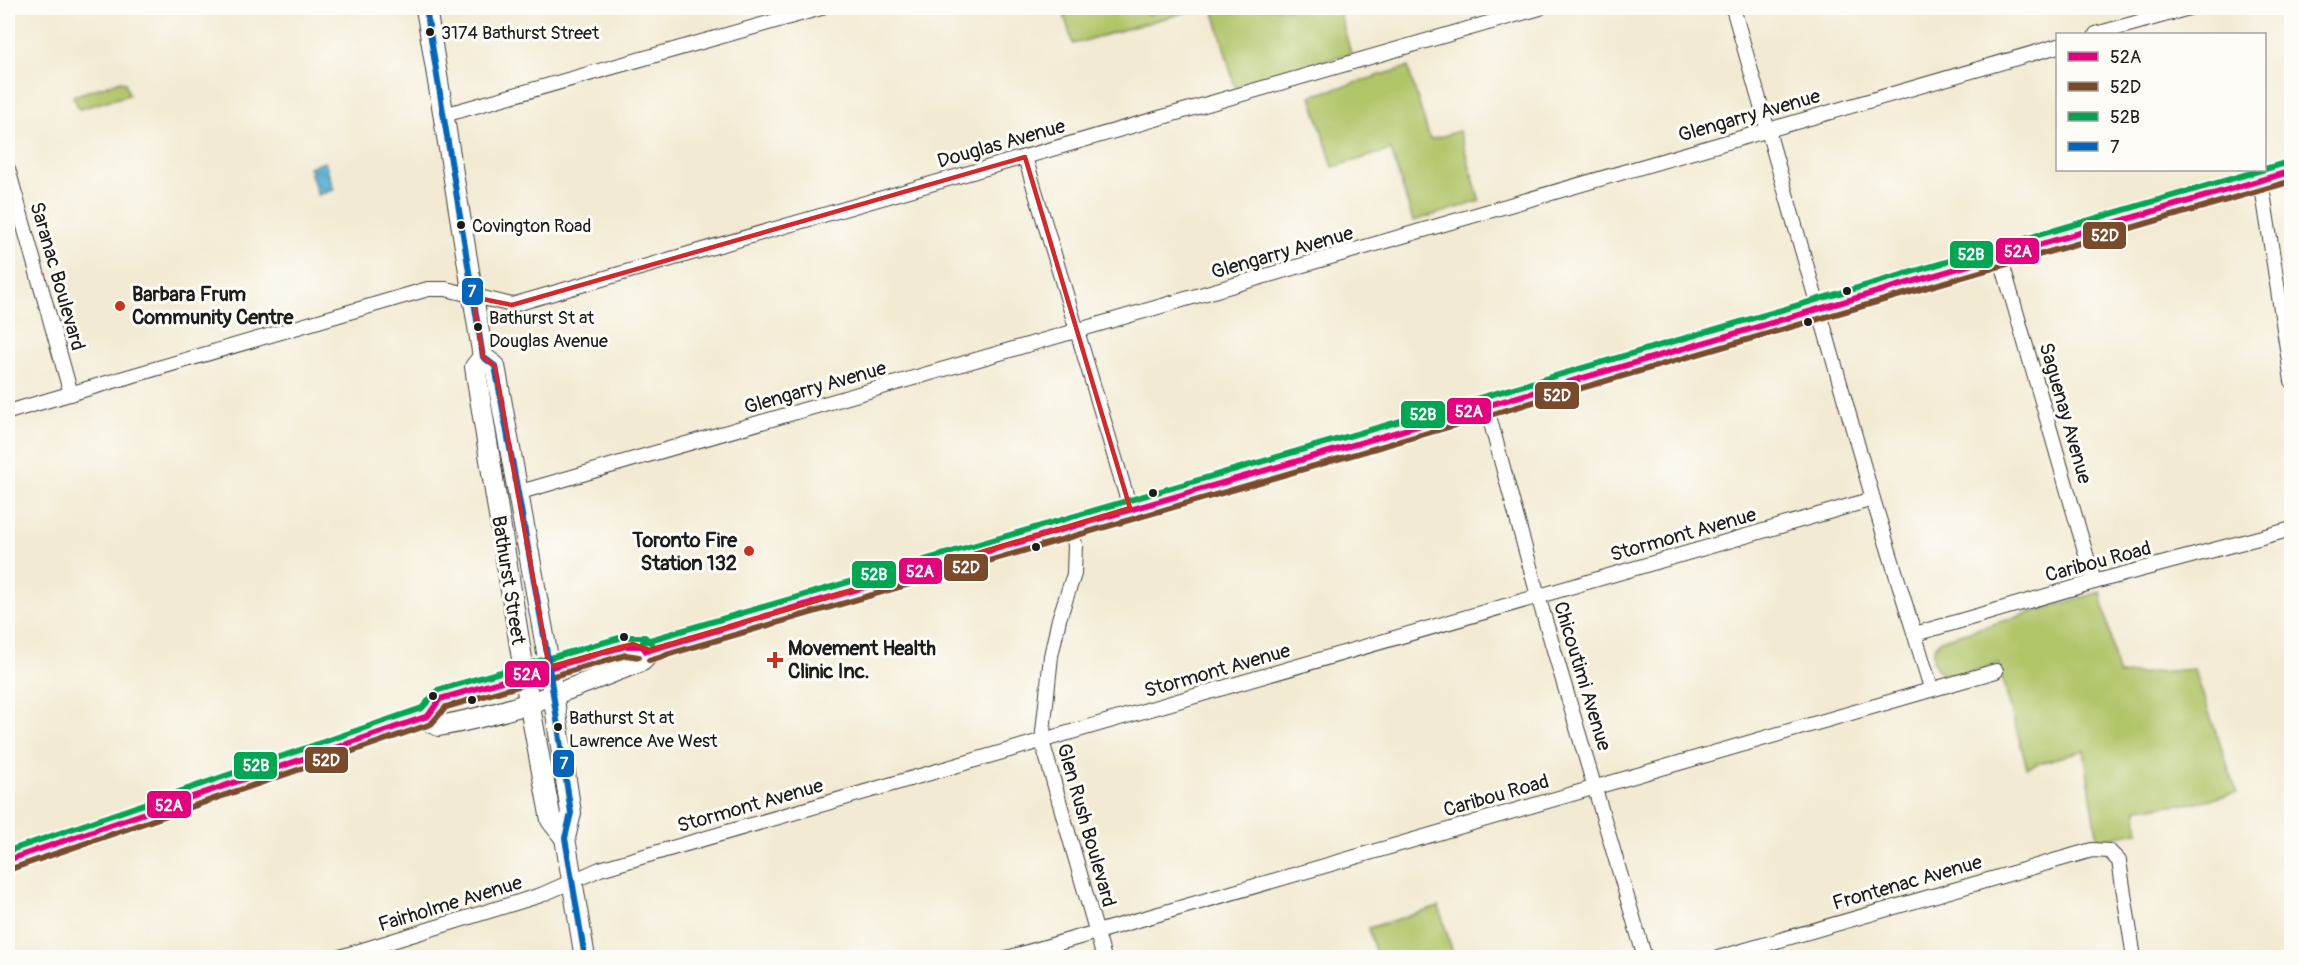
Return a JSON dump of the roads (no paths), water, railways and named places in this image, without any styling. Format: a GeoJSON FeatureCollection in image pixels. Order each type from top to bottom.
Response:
{"type":"FeatureCollection","features":[{"type":"Feature","properties":{"kind":"main road","name":"Bathurst Street"},"geometry":{"type":"LineString","coordinates":[[426,8],[483,357],[495,366],[554,695],[571,813],[565,838],[585,957]]}},
{"type":"Feature","properties":{"kind":"main road"},"geometry":{"type":"LineString","coordinates":[[646,651],[2292,171]]}},
{"type":"Feature","properties":{"kind":"main road","name":"Bathurst Street"},"geometry":{"type":"LineString","coordinates":[[483,357],[475,367],[528,702],[551,820],[565,838]]}},
{"type":"Feature","properties":{"kind":"main road"},"geometry":{"type":"LineString","coordinates":[[8,860],[134,819],[428,716],[440,699],[633,644],[642,646],[646,651]]}},
{"type":"Feature","properties":{"kind":"main road"},"geometry":{"type":"LineString","coordinates":[[428,716],[432,723],[439,726],[554,695],[642,661],[646,651]]}},
{"type":"Feature","properties":{"kind":"street"},"geometry":{"type":"LineString","coordinates":[[444,115],[821,8]]}},
{"type":"Feature","properties":{"kind":"street","name":"Douglas Avenue"},"geometry":{"type":"LineString","coordinates":[[473,297],[512,305],[1540,8]]}},
{"type":"Feature","properties":{"kind":"street"},"geometry":{"type":"LineString","coordinates":[[1733,8],[1874,499],[1931,688]]}},
{"type":"Feature","properties":{"kind":"street"},"geometry":{"type":"LineString","coordinates":[[2100,33],[2189,8]]}},
{"type":"Feature","properties":{"kind":"street","name":"Glengarry Avenue"},"geometry":{"type":"LineString","coordinates":[[517,494],[2056,47]]}},
{"type":"Feature","properties":{"kind":"street"},"geometry":{"type":"LineString","coordinates":[[1025,157],[1130,508]]}},
{"type":"Feature","properties":{"kind":"street","name":"Saranac Boulevard"},"geometry":{"type":"LineString","coordinates":[[8,169],[70,394]]}},
{"type":"Feature","properties":{"kind":"street"},"geometry":{"type":"LineString","coordinates":[[2260,180],[2292,381]]}},
{"type":"Feature","properties":{"kind":"street","name":"Saguenay Avenue"},"geometry":{"type":"LineString","coordinates":[[2000,256],[2094,582]]}},
{"type":"Feature","properties":{"kind":"street"},"geometry":{"type":"LineString","coordinates":[[8,411],[428,289],[446,289],[473,297]]}},
{"type":"Feature","properties":{"kind":"street","name":"Chicoutimi Avenue"},"geometry":{"type":"LineString","coordinates":[[1486,405],[1538,596],[1645,957]]}},
{"type":"Feature","properties":{"kind":"street","name":"Stormont Avenue"},"geometry":{"type":"LineString","coordinates":[[572,882],[600,869],[1874,499]]}},
{"type":"Feature","properties":{"kind":"street","name":"Glen Rush Boulevard"},"geometry":{"type":"LineString","coordinates":[[1071,526],[1075,545],[1074,574],[1059,619],[1051,656],[1042,741],[1104,957]]}},
{"type":"Feature","properties":{"kind":"street","name":"Caribou Road"},"geometry":{"type":"LineString","coordinates":[[1915,634],[2094,582],[2292,529]]}},
{"type":"Feature","properties":{"kind":"street","name":"Caribou Road"},"geometry":{"type":"LineString","coordinates":[[1007,957],[1996,671]]}},
{"type":"Feature","properties":{"kind":"street","name":"Frontenac Avenue"},"geometry":{"type":"LineString","coordinates":[[1718,957],[2081,851],[2109,851],[2119,861],[2134,957]]}},
{"type":"Feature","properties":{"kind":"street","name":"Fairholme Avenue"},"geometry":{"type":"LineString","coordinates":[[337,957],[483,915],[572,882]]}},
{"type":"Feature","properties":{"kind":"water"},"geometry":{"type":"Polygon","coordinates":[[[325,162],[334,190],[318,195],[309,167],[325,162]]]}},
{"type":"Feature","properties":{"kind":"place","name":"3174 Bathurst Street"},"geometry":{"type":"Point","coordinates":[430,32]}},
{"type":"Feature","properties":{"kind":"place","name":"Covington Road"},"geometry":{"type":"Point","coordinates":[461,225]}},
{"type":"Feature","properties":{"kind":"place","name":"Barbara Frum Community Centre"},"geometry":{"type":"Point","coordinates":[120,306]}},
{"type":"Feature","properties":{"kind":"place","name":"Bathurst St at Douglas Avenue"},"geometry":{"type":"Point","coordinates":[478,327]}},
{"type":"Feature","properties":{"kind":"place","name":"Toronto Fire Station 132"},"geometry":{"type":"Point","coordinates":[749,551]}},
{"type":"Feature","properties":{"kind":"place","name":"Movement Health Clinic Inc."},"geometry":{"type":"Point","coordinates":[775,660]}},
{"type":"Feature","properties":{"kind":"place","name":"Bathurst St at Lawrence Ave West"},"geometry":{"type":"Point","coordinates":[558,727]}}]}
